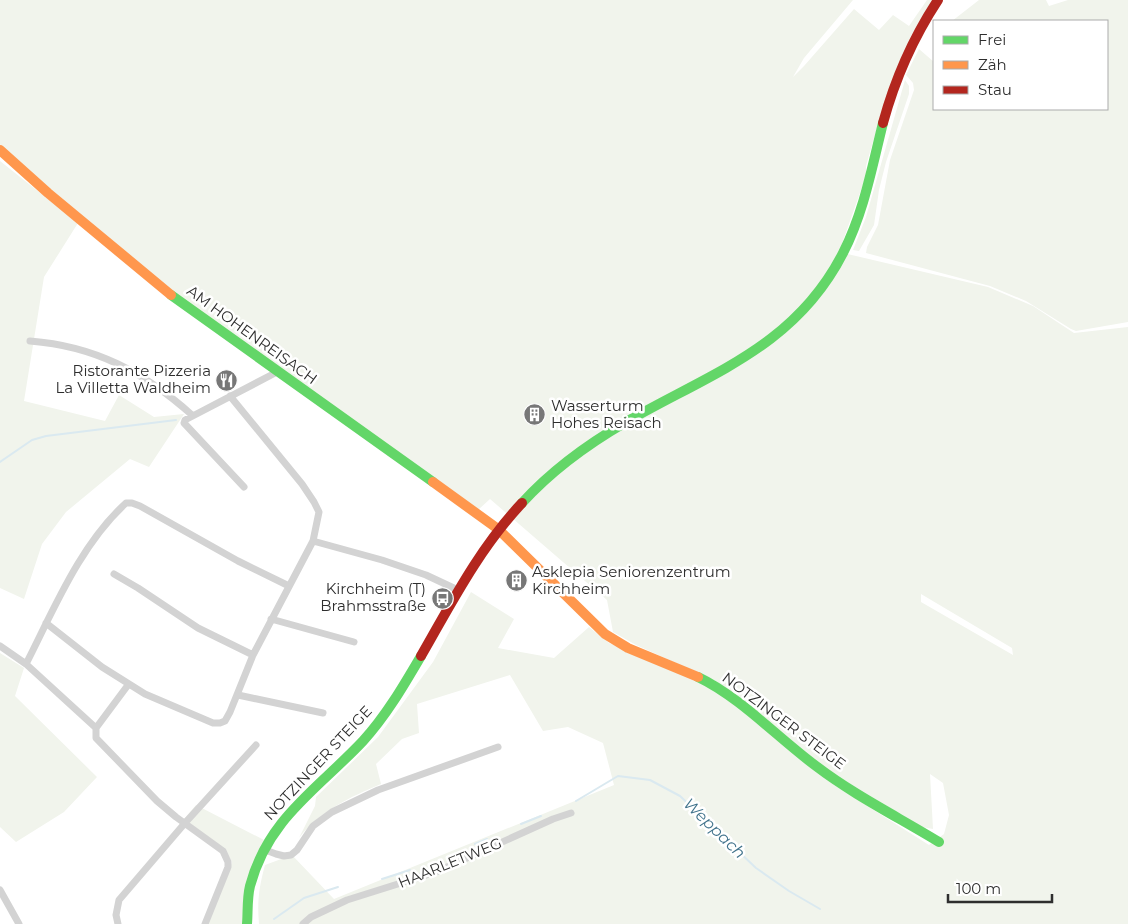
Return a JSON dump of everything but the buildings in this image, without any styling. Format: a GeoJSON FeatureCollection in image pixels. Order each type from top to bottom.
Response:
{"type":"FeatureCollection","features":[{"type":"Feature","properties":{"kind":"main road","name":"NOTZINGER STEIGE"},"geometry":{"type":"LineString","coordinates":[[247,924],[250,888],[254,870],[271,834],[285,816],[348,756],[379,721],[410,676],[478,556],[498,529],[540,483],[578,451],[605,433],[743,360],[786,327],[815,296],[832,274],[856,224],[868,189],[894,86],[909,49],[938,0]]}},
{"type":"Feature","properties":{"kind":"main road","name":"AM HOHENREISACH"},"geometry":{"type":"LineString","coordinates":[[0,150],[141,271],[277,372],[498,529]]}},
{"type":"Feature","properties":{"kind":"main road","name":"NOTZINGER STEIGE"},"geometry":{"type":"LineString","coordinates":[[498,529],[605,634],[628,648],[707,681],[727,694],[816,766],[939,842]]}},
{"type":"Feature","properties":{"kind":"street"},"geometry":{"type":"LineString","coordinates":[[30,341],[67,346],[118,362],[156,386],[192,415]]}},
{"type":"Feature","properties":{"kind":"street"},"geometry":{"type":"LineString","coordinates":[[244,487],[184,423],[192,415],[277,372]]}},
{"type":"Feature","properties":{"kind":"street"},"geometry":{"type":"LineString","coordinates":[[46,623],[102,668],[128,685],[186,713],[213,723],[225,721],[271,619],[313,541],[319,512],[302,484],[230,396]]}},
{"type":"Feature","properties":{"kind":"street"},"geometry":{"type":"LineString","coordinates":[[26,664],[74,572],[109,521],[126,503],[140,506],[238,561],[289,586]]}},
{"type":"Feature","properties":{"kind":"street"},"geometry":{"type":"LineString","coordinates":[[313,541],[426,574],[458,590]]}},
{"type":"Feature","properties":{"kind":"street"},"geometry":{"type":"LineString","coordinates":[[114,574],[198,628],[253,656]]}},
{"type":"Feature","properties":{"kind":"street"},"geometry":{"type":"LineString","coordinates":[[271,619],[354,642]]}},
{"type":"Feature","properties":{"kind":"street"},"geometry":{"type":"LineString","coordinates":[[0,646],[26,664],[96,728]]}},
{"type":"Feature","properties":{"kind":"street"},"geometry":{"type":"LineString","coordinates":[[128,685],[96,728],[96,738],[157,801],[223,851],[228,862],[223,882],[204,924]]}},
{"type":"Feature","properties":{"kind":"street"},"geometry":{"type":"LineString","coordinates":[[238,695],[323,713]]}},
{"type":"Feature","properties":{"kind":"street"},"geometry":{"type":"LineString","coordinates":[[118,924],[116,915],[119,900],[256,744]]}},
{"type":"Feature","properties":{"kind":"street"},"geometry":{"type":"LineString","coordinates":[[263,849],[284,856],[291,854],[297,850],[313,826],[332,812],[378,790],[498,747]]}},
{"type":"Feature","properties":{"kind":"street","name":"HAARLETWEG"},"geometry":{"type":"LineString","coordinates":[[303,924],[311,917],[347,900],[436,872],[553,819],[571,813]]}},
{"type":"Feature","properties":{"kind":"street"},"geometry":{"type":"LineString","coordinates":[[0,890],[19,924]]}},
{"type":"Feature","properties":{"kind":"shaded area"},"geometry":{"type":"Polygon","coordinates":[[[0,0],[853,0],[804,58],[793,77],[854,9],[879,30],[893,15],[909,26],[927,0],[934,0],[883,107],[866,166],[866,176],[839,252],[988,287],[1033,306],[1074,333],[1128,327],[1128,924],[259,924],[259,894],[265,865],[292,855],[334,899],[614,785],[603,743],[568,727],[543,731],[510,675],[417,704],[419,733],[402,739],[376,764],[381,784],[358,794],[326,812],[307,828],[299,838],[315,806],[316,797],[378,737],[433,662],[471,592],[514,619],[498,648],[554,658],[589,627],[609,643],[714,688],[834,785],[929,845],[944,834],[949,815],[943,783],[930,774],[933,829],[922,827],[829,771],[714,680],[636,645],[613,632],[607,600],[490,499],[478,510],[188,307],[0,147],[0,0]],[[921,594],[921,602],[1013,655],[1012,648],[921,594]]]}},
{"type":"Feature","properties":{"kind":"shaded area"},"geometry":{"type":"Polygon","coordinates":[[[979,0],[1046,0],[1049,6],[1068,0],[1128,0],[1128,322],[1076,331],[1026,301],[990,286],[866,253],[878,225],[890,160],[914,90],[913,83],[906,75],[919,49],[933,61],[933,110],[1108,110],[1108,20],[953,20],[979,0]]]}},
{"type":"Feature","properties":{"kind":"shaded area"},"geometry":{"type":"Polygon","coordinates":[[[905,80],[909,86],[909,94],[886,162],[879,190],[874,225],[859,251],[853,250],[866,217],[905,80]]]}},
{"type":"Feature","properties":{"kind":"shaded area"},"geometry":{"type":"Polygon","coordinates":[[[0,161],[78,223],[44,277],[24,401],[105,421],[119,395],[154,417],[184,414],[149,467],[130,459],[66,512],[42,544],[24,599],[0,588],[0,161]]]}},
{"type":"Feature","properties":{"kind":"shaded area"},"geometry":{"type":"Polygon","coordinates":[[[0,653],[24,668],[15,696],[97,777],[64,812],[16,842],[0,827],[0,653]]]}},
{"type":"Feature","properties":{"kind":"shaded area"},"geometry":{"type":"Polygon","coordinates":[[[196,805],[264,840],[246,885],[242,924],[205,924],[232,862],[226,850],[184,819],[196,805]]]}},
{"type":"Feature","properties":{"kind":"waterway"},"geometry":{"type":"LineString","coordinates":[[0,462],[32,440],[46,436],[176,420]]}},
{"type":"Feature","properties":{"kind":"waterway","name":"Weppach"},"geometry":{"type":"LineString","coordinates":[[576,801],[618,776],[650,780],[680,796],[756,868],[789,891],[820,909]]}},
{"type":"Feature","properties":{"kind":"waterway","name":"Weppach"},"geometry":{"type":"LineString","coordinates":[[521,824],[541,816]]}},
{"type":"Feature","properties":{"kind":"waterway","name":"Weppach"},"geometry":{"type":"LineString","coordinates":[[475,844],[487,839]]}},
{"type":"Feature","properties":{"kind":"waterway","name":"Weppach"},"geometry":{"type":"LineString","coordinates":[[382,879],[410,870]]}},
{"type":"Feature","properties":{"kind":"waterway","name":"Weppach"},"geometry":{"type":"LineString","coordinates":[[274,919],[304,898],[338,887]]}},
{"type":"Feature","properties":{"kind":"traffic: fast"},"geometry":{"type":"LineString","coordinates":[[522,503],[558,469],[598,439],[748,354],[776,335],[801,312],[823,285],[843,253],[857,222],[883,123]]}},
{"type":"Feature","properties":{"kind":"traffic: fast"},"geometry":{"type":"LineString","coordinates":[[171,295],[433,482]]}},
{"type":"Feature","properties":{"kind":"traffic: fast"},"geometry":{"type":"LineString","coordinates":[[247,924],[250,886],[258,862],[269,841],[296,806],[363,741],[394,700],[421,656]]}},
{"type":"Feature","properties":{"kind":"traffic: fast"},"geometry":{"type":"LineString","coordinates":[[698,677],[729,695],[831,777],[939,842]]}},
{"type":"Feature","properties":{"kind":"traffic: slow"},"geometry":{"type":"LineString","coordinates":[[0,150],[48,193],[171,295]]}},
{"type":"Feature","properties":{"kind":"traffic: slow"},"geometry":{"type":"LineString","coordinates":[[433,482],[498,529],[605,634],[628,648],[698,677]]}},
{"type":"Feature","properties":{"kind":"traffic: jam"},"geometry":{"type":"LineString","coordinates":[[883,123],[906,59],[938,0]]}},
{"type":"Feature","properties":{"kind":"traffic: jam"},"geometry":{"type":"LineString","coordinates":[[421,656],[479,557],[522,503]]}},
{"type":"Feature","properties":{"kind":"place","name":"Ristorante Pizzeria La Villetta Waldheim"},"geometry":{"type":"Point","coordinates":[227,380]}},
{"type":"Feature","properties":{"kind":"place","name":"Wasserturm Hohes Reisach"},"geometry":{"type":"Point","coordinates":[535,415]}},
{"type":"Feature","properties":{"kind":"place","name":"Asklepia Seniorenzentrum Kirchheim"},"geometry":{"type":"Point","coordinates":[516,581]}},
{"type":"Feature","properties":{"kind":"place","name":"Kirchheim (T) Brahmsstraße"},"geometry":{"type":"Point","coordinates":[442,598]}}]}
